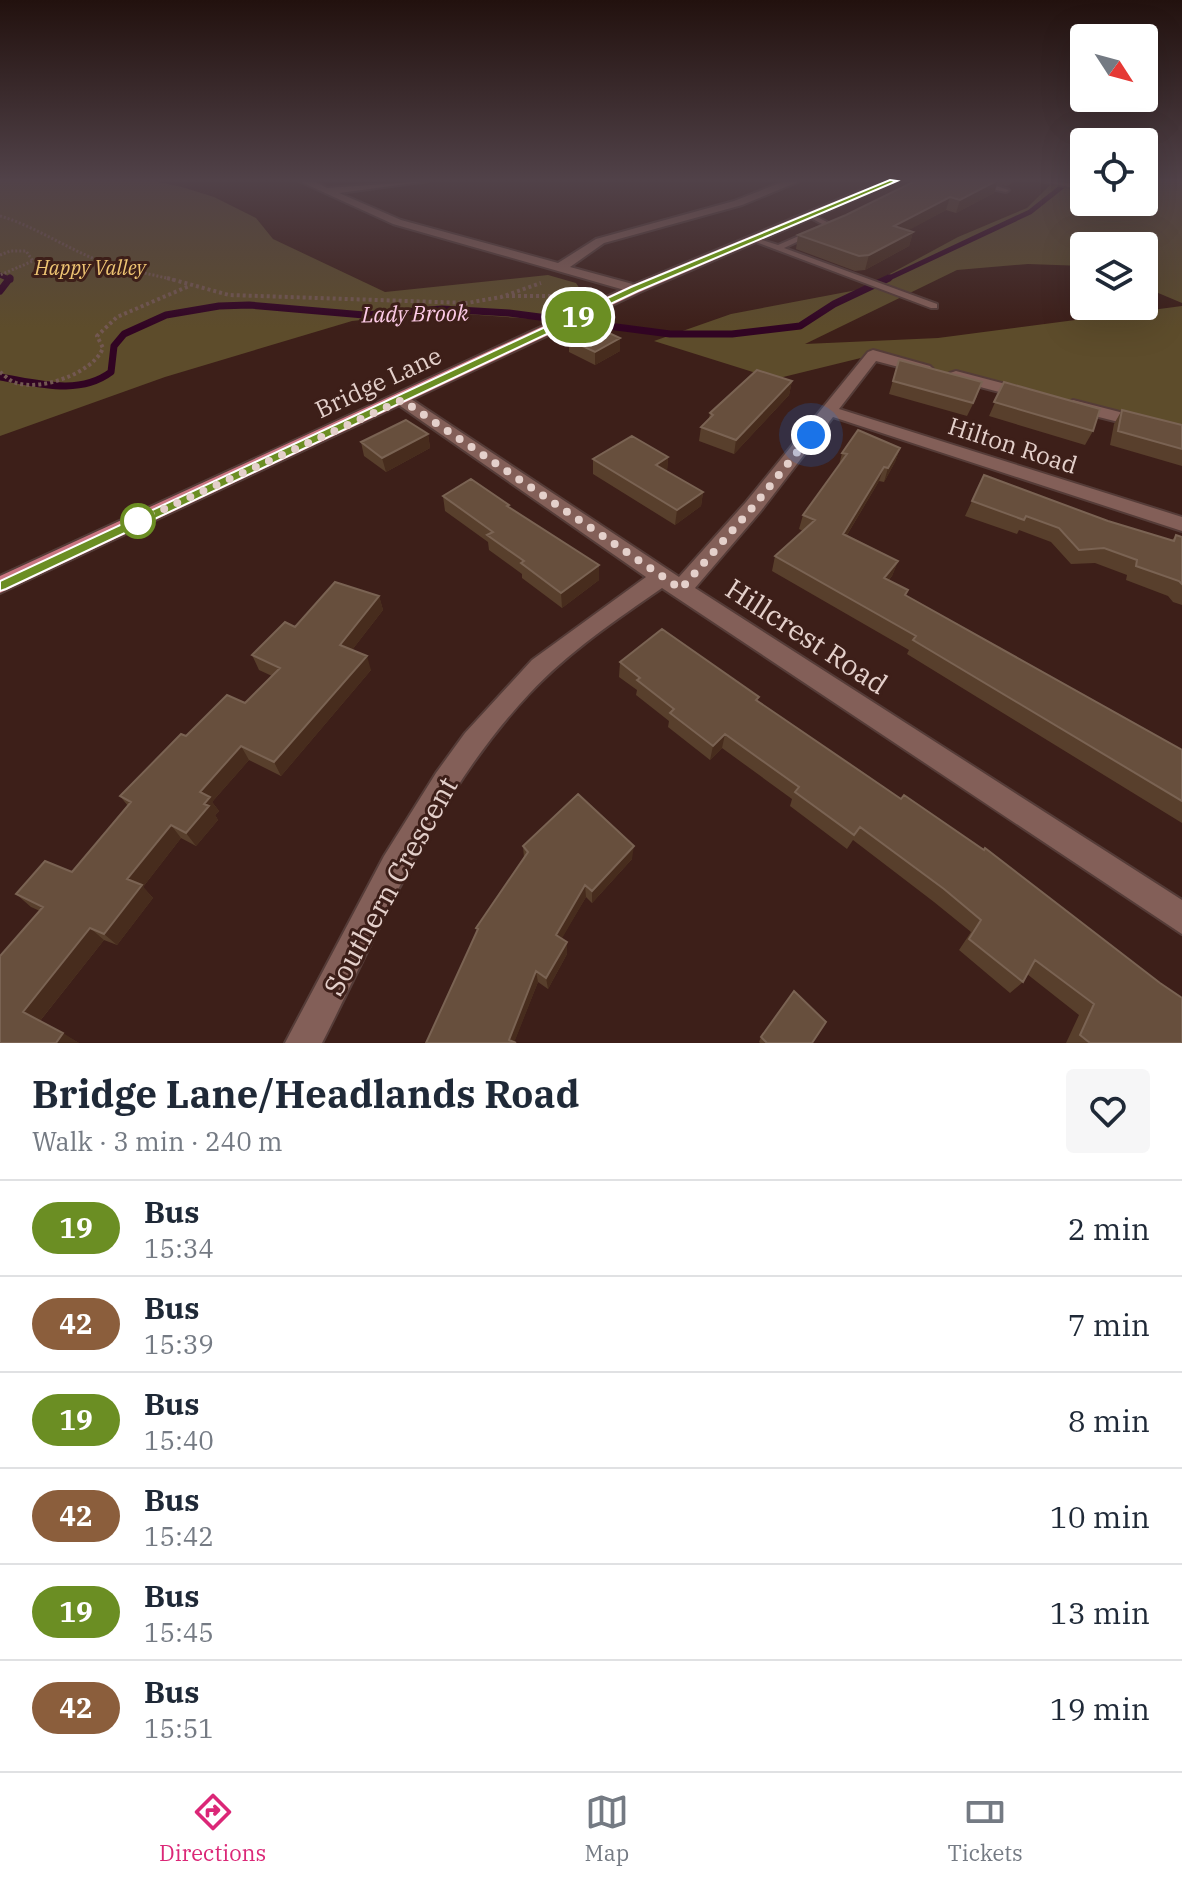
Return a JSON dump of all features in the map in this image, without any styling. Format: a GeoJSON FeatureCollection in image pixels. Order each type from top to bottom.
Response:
{"type":"FeatureCollection","features":[{"type":"Feature","properties":{"kind":"main road","name":"Bridge Lane"},"geometry":{"type":"LineString","coordinates":[[0,585],[635,289],[774,230]]}},
{"type":"Feature","properties":{"kind":"street"},"geometry":{"type":"LineString","coordinates":[[425,230],[635,289]]}},
{"type":"Feature","properties":{"kind":"street"},"geometry":{"type":"LineString","coordinates":[[561,267],[600,241],[641,230]]}},
{"type":"Feature","properties":{"kind":"street","name":"Southern Crescent"},"geometry":{"type":"LineString","coordinates":[[303,1043],[434,796],[506,702],[575,637],[672,583],[753,507],[873,355],[1182,433]]}},
{"type":"Feature","properties":{"kind":"street","name":"Hillcrest Road"},"geometry":{"type":"LineString","coordinates":[[402,400],[672,583],[1182,918]]}},
{"type":"Feature","properties":{"kind":"street","name":"Hilton Road"},"geometry":{"type":"LineString","coordinates":[[830,411],[1182,524]]}},
{"type":"Feature","properties":{"kind":"lane"},"geometry":{"type":"LineString","coordinates":[[778,248],[819,230]]}},
{"type":"Feature","properties":{"kind":"lane"},"geometry":{"type":"LineString","coordinates":[[752,239],[934,306]]}},
{"type":"Feature","properties":{"kind":"path"},"geometry":{"type":"LineString","coordinates":[[36,230],[72,251],[229,295],[411,303],[467,303],[501,297],[567,296]]}},
{"type":"Feature","properties":{"kind":"path"},"geometry":{"type":"LineString","coordinates":[[0,255],[10,251],[26,251],[33,261],[0,275]]}},
{"type":"Feature","properties":{"kind":"path"},"geometry":{"type":"LineString","coordinates":[[501,297],[543,282]]}},
{"type":"Feature","properties":{"kind":"path"},"geometry":{"type":"LineString","coordinates":[[0,372],[14,383],[42,383],[76,373],[99,358],[103,348],[97,336],[117,317],[190,286]]}},
{"type":"Feature","properties":{"kind":"green space","name":"Happy Valley"},"geometry":{"type":"Polygon","coordinates":[[[0,230],[265,230],[273,239],[385,292],[548,275],[576,283],[580,289],[571,301],[534,319],[436,312],[352,321],[165,377],[0,436],[0,230]]]}},
{"type":"Feature","properties":{"kind":"green space"},"geometry":{"type":"Polygon","coordinates":[[[975,230],[1182,230],[1182,303],[1158,293],[1158,232],[1070,232],[1070,266],[1028,264],[957,270],[805,344],[938,338],[1075,320],[1158,320],[1158,309],[1182,306],[1182,433],[873,355],[775,379],[654,341],[731,314],[862,289],[975,230]]]}},
{"type":"Feature","properties":{"kind":"building"},"geometry":{"type":"Polygon","coordinates":[[[811,230],[913,232],[869,255],[859,256],[798,235],[811,230]]]}},
{"type":"Feature","properties":{"kind":"building"},"geometry":{"type":"Polygon","coordinates":[[[594,326],[620,338],[595,352],[569,340],[594,326]]]}},
{"type":"Feature","properties":{"kind":"building"},"geometry":{"type":"Polygon","coordinates":[[[899,360],[982,382],[973,403],[893,381],[899,360]]]}},
{"type":"Feature","properties":{"kind":"building"},"geometry":{"type":"Polygon","coordinates":[[[757,370],[792,381],[736,440],[701,427],[713,415],[710,413],[757,370]]]}},
{"type":"Feature","properties":{"kind":"building"},"geometry":{"type":"Polygon","coordinates":[[[1004,382],[1100,409],[1093,431],[994,402],[1004,382]]]}},
{"type":"Feature","properties":{"kind":"building"},"geometry":{"type":"Polygon","coordinates":[[[1122,410],[1182,425],[1182,449],[1118,431],[1122,410]]]}},
{"type":"Feature","properties":{"kind":"building"},"geometry":{"type":"Polygon","coordinates":[[[406,420],[428,434],[382,458],[361,442],[406,420]]]}},
{"type":"Feature","properties":{"kind":"building"},"geometry":{"type":"Polygon","coordinates":[[[858,430],[900,448],[888,468],[884,467],[843,534],[898,561],[884,578],[908,590],[905,595],[1182,750],[1182,801],[913,640],[916,636],[775,556],[815,520],[803,515],[847,454],[842,453],[858,430]]]}},
{"type":"Feature","properties":{"kind":"building"},"geometry":{"type":"Polygon","coordinates":[[[632,436],[668,457],[656,465],[703,492],[677,510],[593,459],[632,436]]]}},
{"type":"Feature","properties":{"kind":"building"},"geometry":{"type":"Polygon","coordinates":[[[984,475],[1108,521],[1174,541],[1176,535],[1182,537],[1182,584],[1136,566],[1137,560],[1104,548],[1079,550],[1059,528],[1026,516],[1024,520],[972,501],[984,475]]]}},
{"type":"Feature","properties":{"kind":"building"},"geometry":{"type":"Polygon","coordinates":[[[471,479],[599,565],[561,593],[487,535],[493,532],[443,496],[471,479]]]}},
{"type":"Feature","properties":{"kind":"building"},"geometry":{"type":"Polygon","coordinates":[[[335,582],[379,596],[340,645],[367,656],[274,762],[241,746],[200,792],[210,797],[204,804],[209,806],[186,833],[171,825],[127,879],[142,885],[104,934],[90,928],[23,1012],[63,1033],[56,1043],[0,1043],[0,956],[43,907],[16,894],[45,861],[72,872],[131,802],[120,796],[181,734],[186,736],[227,695],[245,703],[280,668],[252,655],[285,622],[295,627],[335,582]]]}},
{"type":"Feature","properties":{"kind":"building"},"geometry":{"type":"Polygon","coordinates":[[[662,629],[759,697],[756,700],[901,799],[904,795],[985,848],[1182,998],[1182,1043],[1090,1043],[1080,1035],[1094,1004],[1035,960],[1023,982],[969,939],[981,920],[944,889],[860,827],[854,835],[795,792],[799,787],[725,734],[713,746],[670,713],[674,709],[637,680],[640,678],[620,662],[662,629]]]}},
{"type":"Feature","properties":{"kind":"building"},"geometry":{"type":"Polygon","coordinates":[[[578,794],[634,846],[592,891],[585,885],[556,935],[567,942],[546,978],[536,971],[509,1040],[516,1043],[426,1043],[476,928],[528,852],[523,846],[578,794]]]}},
{"type":"Feature","properties":{"kind":"building"},"geometry":{"type":"Polygon","coordinates":[[[794,991],[826,1022],[812,1043],[767,1043],[761,1037],[794,991]]]}},
{"type":"Feature","properties":{"kind":"waterway","name":"Lady Brook"},"geometry":{"type":"LineString","coordinates":[[885,280],[992,230]]}},
{"type":"Feature","properties":{"kind":"waterway","name":"Lady Brook"},"geometry":{"type":"LineString","coordinates":[[0,275],[9,279]]}},
{"type":"Feature","properties":{"kind":"waterway","name":"Lady Brook"},"geometry":{"type":"LineString","coordinates":[[0,377],[57,386],[85,384],[111,372],[114,346],[124,334],[166,315],[219,306],[249,305],[364,315],[442,309],[509,313],[670,334],[732,334],[800,326],[834,304],[889,278]]}},
{"type":"Feature","properties":{"kind":"waterway","name":"Lady Brook"},"geometry":{"type":"LineString","coordinates":[[0,291],[9,279]]}},
{"type":"Feature","properties":{"kind":"bus line","name":"19"},"geometry":{"type":"LineString","coordinates":[[0,585],[635,289],[775,230]]}},
{"type":"Feature","properties":{"kind":"route"},"geometry":{"type":"LineString","coordinates":[[138,521],[402,400],[681,589],[811,435]]}}]}
